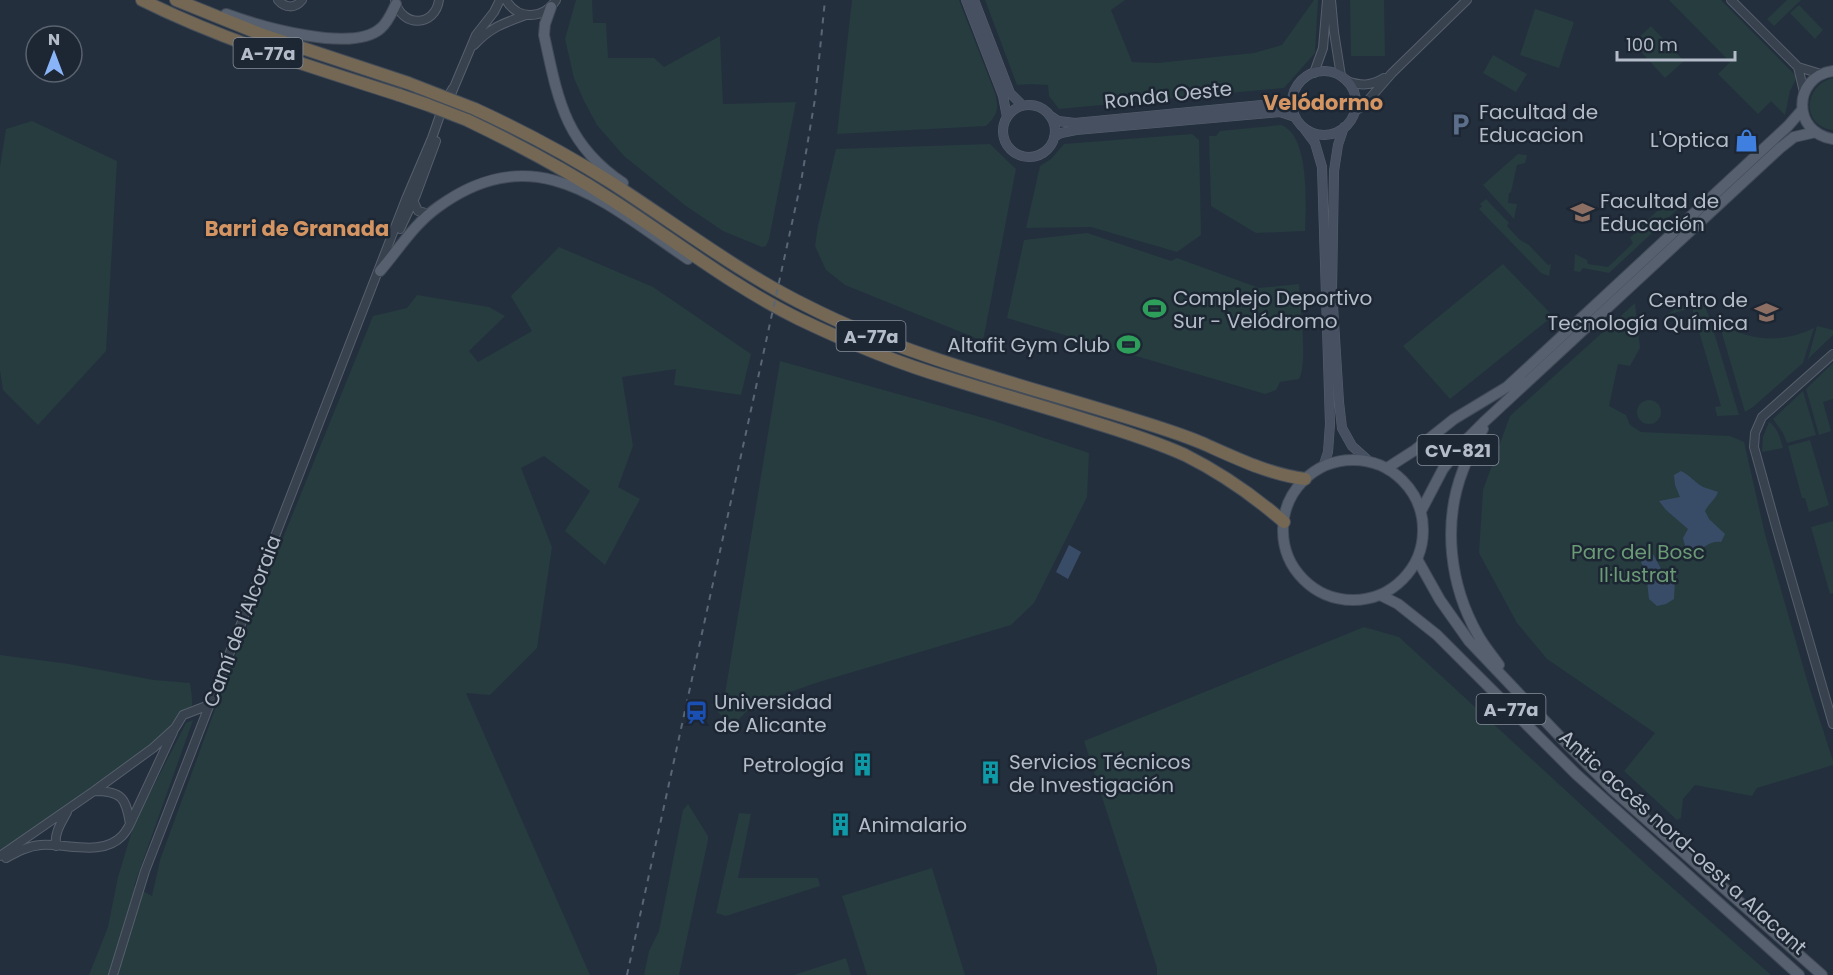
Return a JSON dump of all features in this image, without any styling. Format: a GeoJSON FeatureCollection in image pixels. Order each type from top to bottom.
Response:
{"type":"FeatureCollection","features":[{"type":"Feature","properties":{"kind":"highway","name":"A-77a"},"geometry":{"type":"LineString","coordinates":[[142,0],[245,45],[399,95],[467,120],[550,162],[754,295],[796,318],[882,356],[946,378],[1106,426],[1185,455],[1229,481],[1284,522]]}},
{"type":"Feature","properties":{"kind":"highway","name":"A-77a"},"geometry":{"type":"LineString","coordinates":[[176,0],[263,35],[408,83],[475,109],[523,131],[578,162],[763,282],[863,332],[896,345],[1165,429],[1268,472],[1305,479]]}},
{"type":"Feature","properties":{"kind":"main road","name":"A-77a"},"geometry":{"type":"LineString","coordinates":[[191,0],[243,20],[280,30],[356,39],[375,33],[382,27],[395,1]]}},
{"type":"Feature","properties":{"kind":"main road","name":"Ronda Oeste"},"geometry":{"type":"LineString","coordinates":[[966,0],[1003,96],[1007,117],[1003,124],[1004,141],[1011,151],[1019,156],[1028,158],[1039,155],[1049,148],[1054,137],[1076,130],[1280,112],[1295,117]]}},
{"type":"Feature","properties":{"kind":"main road"},"geometry":{"type":"LineString","coordinates":[[974,0],[1010,93],[1022,105],[1007,117]]}},
{"type":"Feature","properties":{"kind":"main road","name":"A-77a"},"geometry":{"type":"LineString","coordinates":[[553,4],[545,24],[544,35],[564,113],[582,147],[612,176],[756,274],[763,282]]}},
{"type":"Feature","properties":{"kind":"main road"},"geometry":{"type":"LineString","coordinates":[[1323,467],[1328,452],[1330,424],[1322,167],[1316,143],[1295,117],[1292,102],[1296,88],[1302,80],[1314,73],[1324,71],[1333,72],[1344,78],[1353,91],[1356,102],[1355,111],[1344,128],[1338,146],[1334,171],[1332,290],[1342,428],[1352,446],[1370,462]]}},
{"type":"Feature","properties":{"kind":"main road"},"geometry":{"type":"LineString","coordinates":[[1833,71],[1821,74],[1814,79],[1804,92],[1802,110],[1804,118],[1816,132],[1833,139]]}},
{"type":"Feature","properties":{"kind":"main road","name":"Ronda Oeste"},"geometry":{"type":"LineString","coordinates":[[1022,105],[1037,106],[1058,121],[1069,123],[1292,102]]}},
{"type":"Feature","properties":{"kind":"main road","name":"CV-821"},"geometry":{"type":"LineString","coordinates":[[1387,468],[1415,450],[1454,419],[1507,387],[1788,126],[1802,110]]}},
{"type":"Feature","properties":{"kind":"main road"},"geometry":{"type":"LineString","coordinates":[[1049,115],[1054,125],[1054,137]]}},
{"type":"Feature","properties":{"kind":"main road"},"geometry":{"type":"LineString","coordinates":[[1303,127],[1313,133],[1325,135],[1344,128]]}},
{"type":"Feature","properties":{"kind":"main road","name":"CV-821"},"geometry":{"type":"LineString","coordinates":[[1421,511],[1443,469],[1463,443],[1780,148],[1794,137],[1816,132]]}},
{"type":"Feature","properties":{"kind":"main road","name":"A-77a"},"geometry":{"type":"LineString","coordinates":[[380,271],[407,236],[437,207],[462,192],[493,180],[528,176],[549,178],[583,190],[610,206],[758,303],[814,332],[836,336]]}},
{"type":"Feature","properties":{"kind":"main road"},"geometry":{"type":"LineString","coordinates":[[1509,401],[1483,429],[1462,471],[1454,501],[1451,532],[1452,560],[1467,613],[1479,637],[1526,702]]}},
{"type":"Feature","properties":{"kind":"main road"},"geometry":{"type":"LineString","coordinates":[[1354,460],[1370,462],[1387,468],[1402,479],[1414,494],[1421,511],[1424,527],[1417,559],[1408,574],[1395,586],[1380,595],[1366,599],[1344,599],[1322,592],[1299,574],[1285,542],[1284,522],[1291,499],[1305,479],[1323,467],[1338,462],[1354,460]]}},
{"type":"Feature","properties":{"kind":"main road","name":"Antic accés nord-oest a Alacant"},"geometry":{"type":"LineString","coordinates":[[1417,559],[1440,600],[1469,641],[1526,702],[1612,790],[1822,975]]}},
{"type":"Feature","properties":{"kind":"main road","name":"Antic accés nord-oest a Alacant"},"geometry":{"type":"LineString","coordinates":[[1380,595],[1398,604],[1437,635],[1576,774],[1799,975]]}},
{"type":"Feature","properties":{"kind":"street"},"geometry":{"type":"LineString","coordinates":[[278,0],[292,7],[302,0]]}},
{"type":"Feature","properties":{"kind":"street"},"geometry":{"type":"LineString","coordinates":[[395,1],[402,15],[407,19],[419,21],[435,12],[439,0]]}},
{"type":"Feature","properties":{"kind":"street"},"geometry":{"type":"LineString","coordinates":[[453,88],[476,35],[494,12],[500,0]]}},
{"type":"Feature","properties":{"kind":"street"},"geometry":{"type":"LineString","coordinates":[[506,0],[516,11],[526,15]]}},
{"type":"Feature","properties":{"kind":"street"},"geometry":{"type":"LineString","coordinates":[[1314,73],[1323,48],[1329,0]]}},
{"type":"Feature","properties":{"kind":"street"},"geometry":{"type":"LineString","coordinates":[[1329,0],[1344,78],[1360,86],[1366,86],[1392,73]]}},
{"type":"Feature","properties":{"kind":"street"},"geometry":{"type":"LineString","coordinates":[[1355,111],[1364,105],[1392,73],[1467,0]]}},
{"type":"Feature","properties":{"kind":"street"},"geometry":{"type":"LineString","coordinates":[[1731,0],[1798,67],[1821,74]]}},
{"type":"Feature","properties":{"kind":"street"},"geometry":{"type":"LineString","coordinates":[[470,49],[487,32],[510,20],[540,14],[553,4]]}},
{"type":"Feature","properties":{"kind":"street"},"geometry":{"type":"LineString","coordinates":[[1798,67],[1804,92]]}},
{"type":"Feature","properties":{"kind":"street","name":"Camí de l'Alcoraia"},"geometry":{"type":"LineString","coordinates":[[113,975],[145,870],[380,271],[406,199],[445,101],[453,88]]}},
{"type":"Feature","properties":{"kind":"street","name":"Camí de l'Alcoraia"},"geometry":{"type":"LineString","coordinates":[[380,271],[413,202],[450,104],[453,88]]}},
{"type":"Feature","properties":{"kind":"street","name":"Camí de l'Alcoraia"},"geometry":{"type":"LineString","coordinates":[[413,202],[414,188],[429,154],[432,138]]}},
{"type":"Feature","properties":{"kind":"street"},"geometry":{"type":"LineString","coordinates":[[413,202],[418,211],[430,214]]}},
{"type":"Feature","properties":{"kind":"street"},"geometry":{"type":"LineString","coordinates":[[1833,354],[1762,417],[1755,433],[1754,447],[1833,724]]}},
{"type":"Feature","properties":{"kind":"street"},"geometry":{"type":"LineString","coordinates":[[0,858],[22,849],[38,846],[88,848],[111,843],[122,836],[130,824],[175,728],[183,716],[209,705]]}},
{"type":"Feature","properties":{"kind":"street"},"geometry":{"type":"LineString","coordinates":[[0,858],[153,748],[175,728]]}},
{"type":"Feature","properties":{"kind":"street"},"geometry":{"type":"LineString","coordinates":[[94,791],[110,791],[120,797],[127,806],[130,824]]}},
{"type":"Feature","properties":{"kind":"street"},"geometry":{"type":"LineString","coordinates":[[56,846],[55,840],[59,824],[69,809]]}},
{"type":"Feature","properties":{"kind":"green space"},"geometry":{"type":"Polygon","coordinates":[[[576,0],[592,0],[593,23],[606,23],[608,58],[654,58],[664,67],[720,36],[723,104],[796,102],[766,246],[762,247],[723,231],[686,206],[624,156],[597,125],[574,78],[565,39],[576,0]]]}},
{"type":"Feature","properties":{"kind":"green space"},"geometry":{"type":"Polygon","coordinates":[[[852,0],[959,0],[995,93],[996,111],[990,122],[986,126],[837,134],[852,0]]]}},
{"type":"Feature","properties":{"kind":"green space"},"geometry":{"type":"Polygon","coordinates":[[[985,0],[1125,0],[1111,10],[1132,62],[1157,63],[1254,53],[1282,45],[1314,0],[1318,0],[1315,53],[1284,88],[1059,109],[1049,96],[1048,85],[1017,85],[985,0]]]}},
{"type":"Feature","properties":{"kind":"green space"},"geometry":{"type":"Polygon","coordinates":[[[1350,0],[1384,0],[1385,56],[1351,56],[1350,0]]]}},
{"type":"Feature","properties":{"kind":"green space"},"geometry":{"type":"Polygon","coordinates":[[[1669,0],[1721,0],[1797,77],[1790,91],[1785,115],[1771,101],[1758,114],[1718,74],[1730,62],[1669,0]]]}},
{"type":"Feature","properties":{"kind":"green space"},"geometry":{"type":"Polygon","coordinates":[[[1787,0],[1801,0],[1774,26],[1767,19],[1787,0]]]}},
{"type":"Feature","properties":{"kind":"green space"},"geometry":{"type":"Polygon","coordinates":[[[1799,5],[1823,30],[1815,39],[1790,13],[1799,5]]]}},
{"type":"Feature","properties":{"kind":"green space"},"geometry":{"type":"Polygon","coordinates":[[[1535,9],[1574,22],[1559,68],[1520,55],[1535,9]]]}},
{"type":"Feature","properties":{"kind":"green space"},"geometry":{"type":"Polygon","coordinates":[[[1651,26],[1684,61],[1665,78],[1633,43],[1651,26]]]}},
{"type":"Feature","properties":{"kind":"green space"},"geometry":{"type":"Polygon","coordinates":[[[1493,55],[1527,74],[1516,92],[1483,73],[1493,55]]]}},
{"type":"Feature","properties":{"kind":"green space"},"geometry":{"type":"Polygon","coordinates":[[[1833,78],[1833,130],[1815,121],[1810,105],[1811,96],[1816,89],[1823,82],[1833,78]]]}},
{"type":"Feature","properties":{"kind":"green space"},"geometry":{"type":"Polygon","coordinates":[[[32,121],[117,161],[106,351],[38,425],[3,390],[0,370],[0,167],[6,129],[32,121]]]}},
{"type":"Feature","properties":{"kind":"green space"},"geometry":{"type":"Polygon","coordinates":[[[1281,125],[1290,131],[1302,156],[1305,231],[1256,233],[1211,206],[1209,136],[1216,136],[1220,131],[1281,125]]]}},
{"type":"Feature","properties":{"kind":"green space"},"geometry":{"type":"Polygon","coordinates":[[[1192,134],[1199,140],[1201,235],[1177,252],[1091,227],[1026,228],[1040,166],[1051,159],[1064,144],[1192,134]]]}},
{"type":"Feature","properties":{"kind":"green space"},"geometry":{"type":"Polygon","coordinates":[[[990,144],[1016,169],[983,341],[845,285],[826,270],[815,246],[836,149],[990,144]]]}},
{"type":"Feature","properties":{"kind":"green space"},"geometry":{"type":"Polygon","coordinates":[[[1518,154],[1527,155],[1525,163],[1517,165],[1509,193],[1508,203],[1517,204],[1514,219],[1483,185],[1518,154]]]}},
{"type":"Feature","properties":{"kind":"green space"},"geometry":{"type":"Polygon","coordinates":[[[1486,199],[1509,223],[1507,226],[1520,240],[1529,245],[1548,265],[1551,264],[1549,276],[1541,273],[1479,209],[1482,206],[1480,204],[1486,199]]]}},
{"type":"Feature","properties":{"kind":"green space"},"geometry":{"type":"Polygon","coordinates":[[[1663,205],[1679,208],[1609,273],[1583,268],[1580,272],[1574,271],[1575,254],[1587,260],[1588,264],[1608,267],[1633,243],[1630,238],[1663,205]]]}},
{"type":"Feature","properties":{"kind":"green space","name":"Complejo Deportivo Sur - Velódromo"},"geometry":{"type":"Polygon","coordinates":[[[1087,233],[1171,261],[1177,258],[1259,288],[1299,284],[1303,361],[1299,379],[1280,382],[1276,390],[1265,394],[1007,318],[1024,240],[1087,233]]]}},
{"type":"Feature","properties":{"kind":"green space"},"geometry":{"type":"Polygon","coordinates":[[[559,247],[653,287],[751,354],[741,395],[674,385],[676,369],[622,377],[633,446],[618,487],[640,499],[605,565],[565,531],[590,491],[544,456],[521,468],[552,547],[537,648],[490,695],[466,693],[590,975],[89,975],[108,927],[118,877],[134,824],[186,723],[193,720],[134,886],[152,896],[160,860],[229,671],[373,316],[407,308],[417,295],[489,307],[505,316],[469,351],[478,362],[532,331],[511,296],[559,247]]]}},
{"type":"Feature","properties":{"kind":"green space"},"geometry":{"type":"Polygon","coordinates":[[[1503,264],[1553,316],[1450,399],[1403,346],[1503,264]]]}},
{"type":"Feature","properties":{"kind":"green space"},"geometry":{"type":"Polygon","coordinates":[[[1701,296],[1739,415],[1717,416],[1715,407],[1721,406],[1692,308],[1663,316],[1701,296]]]}},
{"type":"Feature","properties":{"kind":"green space","name":"Parc del Bosc Il·lustrat"},"geometry":{"type":"Polygon","coordinates":[[[1635,303],[1640,348],[1630,366],[1618,364],[1609,406],[1626,415],[1630,425],[1641,432],[1730,436],[1744,442],[1765,534],[1833,761],[1833,765],[1757,788],[1752,796],[1695,785],[1683,799],[1681,818],[1677,820],[1624,771],[1655,733],[1547,659],[1517,623],[1479,553],[1483,490],[1510,416],[1635,303]]]}},
{"type":"Feature","properties":{"kind":"green space"},"geometry":{"type":"Polygon","coordinates":[[[1719,323],[1742,334],[1766,338],[1790,336],[1814,328],[1803,363],[1745,412],[1719,323]]]}},
{"type":"Feature","properties":{"kind":"green space"},"geometry":{"type":"Polygon","coordinates":[[[1817,326],[1833,330],[1833,335],[1808,359],[1817,326]]]}},
{"type":"Feature","properties":{"kind":"green space"},"geometry":{"type":"Polygon","coordinates":[[[780,361],[991,420],[1089,453],[1087,497],[1034,603],[1011,625],[819,682],[753,705],[731,727],[711,704],[723,706],[780,361]]]}},
{"type":"Feature","properties":{"kind":"green space"},"geometry":{"type":"Polygon","coordinates":[[[1833,363],[1833,399],[1823,402],[1831,431],[1819,435],[1806,389],[1833,363]]]}},
{"type":"Feature","properties":{"kind":"green space"},"geometry":{"type":"Polygon","coordinates":[[[1803,391],[1816,435],[1787,443],[1773,419],[1803,391]]]}},
{"type":"Feature","properties":{"kind":"green space"},"geometry":{"type":"Polygon","coordinates":[[[1649,400],[1657,404],[1661,412],[1657,420],[1649,424],[1641,420],[1637,412],[1641,404],[1649,400]]]}},
{"type":"Feature","properties":{"kind":"green space"},"geometry":{"type":"Polygon","coordinates":[[[1769,422],[1777,430],[1783,448],[1762,452],[1763,437],[1769,422]]]}},
{"type":"Feature","properties":{"kind":"green space"},"geometry":{"type":"Polygon","coordinates":[[[1810,440],[1829,505],[1809,512],[1805,498],[1802,498],[1788,446],[1810,440]]]}},
{"type":"Feature","properties":{"kind":"green space"},"geometry":{"type":"Polygon","coordinates":[[[1833,521],[1833,593],[1830,594],[1811,527],[1833,521]]]}},
{"type":"Feature","properties":{"kind":"green space"},"geometry":{"type":"Polygon","coordinates":[[[1364,627],[1399,637],[1650,868],[1771,975],[1157,975],[1157,968],[1084,741],[1364,627]]]}},
{"type":"Feature","properties":{"kind":"green space"},"geometry":{"type":"Polygon","coordinates":[[[0,655],[69,664],[154,680],[190,683],[192,704],[189,713],[175,728],[0,856],[0,655]]]}},
{"type":"Feature","properties":{"kind":"green space"},"geometry":{"type":"Polygon","coordinates":[[[688,804],[708,836],[708,840],[679,975],[644,975],[649,951],[659,931],[683,810],[688,804]]]}},
{"type":"Feature","properties":{"kind":"green space"},"geometry":{"type":"Polygon","coordinates":[[[739,813],[751,814],[738,878],[818,878],[820,886],[726,916],[716,913],[739,813]]]}},
{"type":"Feature","properties":{"kind":"green space"},"geometry":{"type":"Polygon","coordinates":[[[932,868],[965,975],[867,975],[842,896],[932,868]]]}},
{"type":"Feature","properties":{"kind":"green space"},"geometry":{"type":"Polygon","coordinates":[[[846,958],[851,975],[794,975],[846,958]]]}},
{"type":"Feature","properties":{"kind":"water"},"geometry":{"type":"Polygon","coordinates":[[[1681,471],[1703,487],[1718,492],[1705,511],[1709,519],[1725,534],[1721,542],[1711,543],[1701,549],[1685,546],[1683,538],[1688,529],[1659,501],[1680,497],[1674,475],[1681,471]]]}},
{"type":"Feature","properties":{"kind":"water"},"geometry":{"type":"Polygon","coordinates":[[[1069,545],[1081,552],[1068,579],[1056,572],[1069,545]]]}},
{"type":"Feature","properties":{"kind":"water"},"geometry":{"type":"Polygon","coordinates":[[[1653,554],[1665,576],[1671,576],[1675,580],[1674,599],[1666,604],[1657,606],[1649,599],[1646,572],[1641,558],[1653,554]]]}},
{"type":"Feature","properties":{"kind":"railway"},"geometry":{"type":"LineString","coordinates":[[627,975],[801,182],[815,99],[825,0]]}},
{"type":"Feature","properties":{"kind":"place","name":"Facultad de Educacion"},"geometry":{"type":"Point","coordinates":[1461,124]}},
{"type":"Feature","properties":{"kind":"place","name":"L'Optica"},"geometry":{"type":"Point","coordinates":[1747,140]}},
{"type":"Feature","properties":{"kind":"place","name":"Facultad de Educación"},"geometry":{"type":"Point","coordinates":[1582,212]}},
{"type":"Feature","properties":{"kind":"place","name":"Complejo Deportivo Sur - Velódromo"},"geometry":{"type":"Point","coordinates":[1155,309]}},
{"type":"Feature","properties":{"kind":"place","name":"Centro de Tecnología Química"},"geometry":{"type":"Point","coordinates":[1766,312]}},
{"type":"Feature","properties":{"kind":"place","name":"Altafit Gym Club"},"geometry":{"type":"Point","coordinates":[1128,345]}},
{"type":"Feature","properties":{"kind":"place","name":"Universidad de Alicante"},"geometry":{"type":"Point","coordinates":[696,713]}},
{"type":"Feature","properties":{"kind":"place","name":"Petrología"},"geometry":{"type":"Point","coordinates":[862,765]}},
{"type":"Feature","properties":{"kind":"place","name":"Servicios Técnicos de Investigación"},"geometry":{"type":"Point","coordinates":[991,773]}},
{"type":"Feature","properties":{"kind":"place","name":"Animalario"},"geometry":{"type":"Point","coordinates":[840,825]}},
{"type":"Feature","properties":{"kind":"district","name":"Velódormo"},"geometry":{"type":"Point","coordinates":[1323,102]}},
{"type":"Feature","properties":{"kind":"district","name":"Barri de Granada"},"geometry":{"type":"Point","coordinates":[297,228]}}]}
